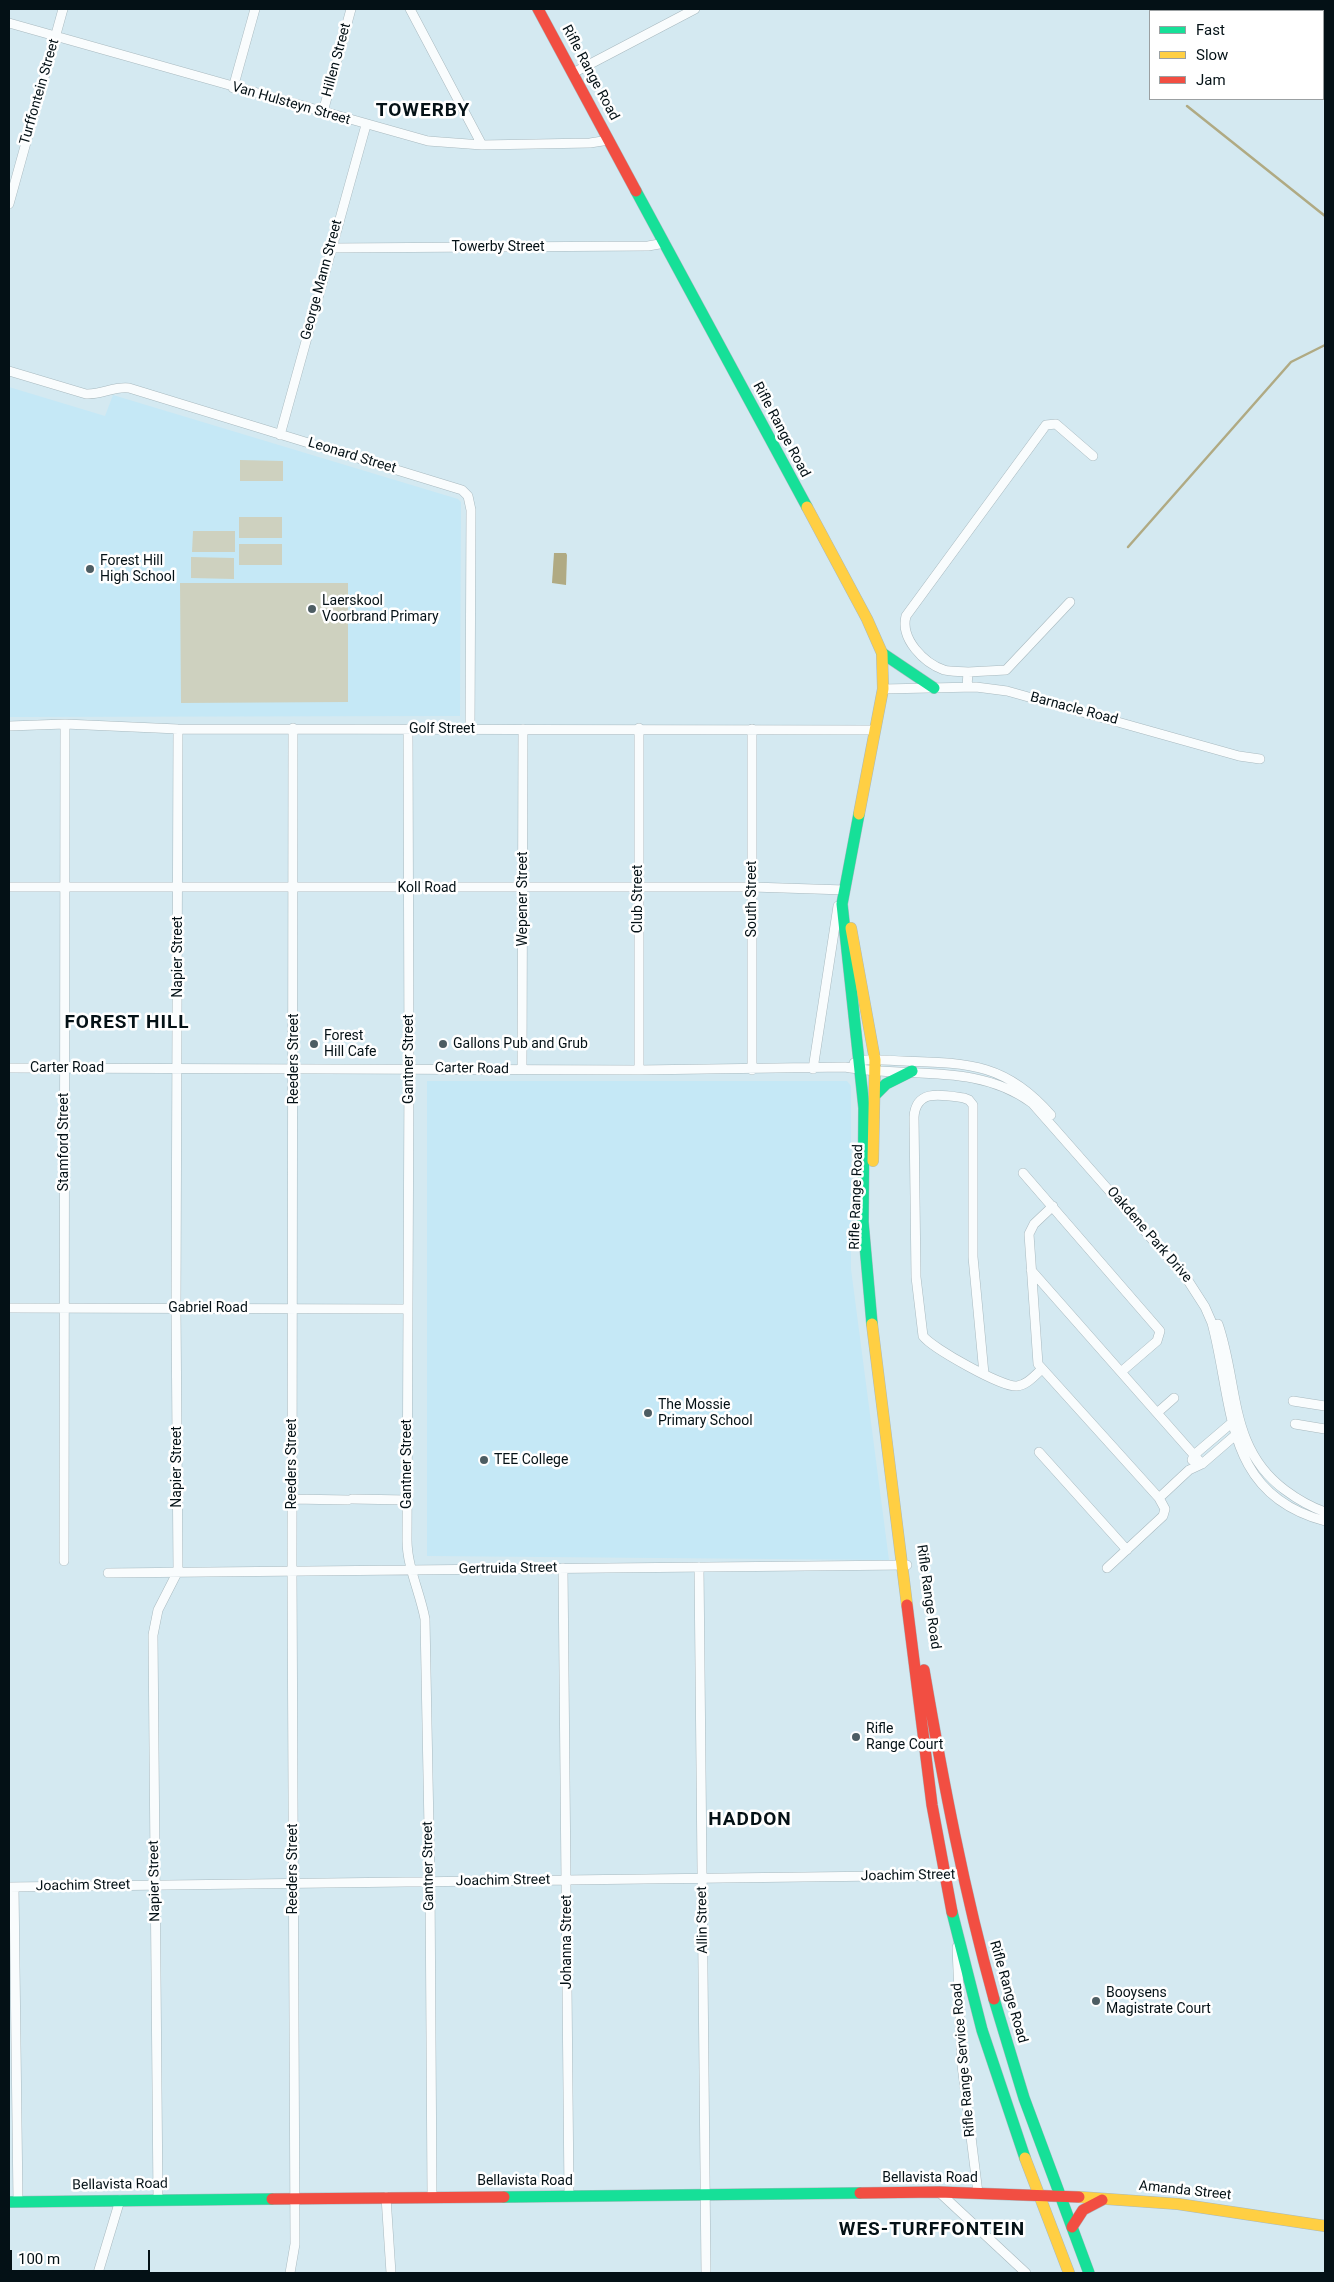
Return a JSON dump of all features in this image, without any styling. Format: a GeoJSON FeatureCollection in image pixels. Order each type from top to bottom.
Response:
{"type":"FeatureCollection","features":[{"type":"Feature","properties":{"kind":"main road","name":"Rifle Range Road"},"geometry":{"type":"LineString","coordinates":[[538,9],[665,243],[866,620],[882,654],[883,688],[843,890]]}},
{"type":"Feature","properties":{"kind":"main road"},"geometry":{"type":"LineString","coordinates":[[882,654],[934,688]]}},
{"type":"Feature","properties":{"kind":"main road"},"geometry":{"type":"LineString","coordinates":[[843,890],[846,909]]}},
{"type":"Feature","properties":{"kind":"main road","name":"Rifle Range Road"},"geometry":{"type":"LineString","coordinates":[[846,909],[876,1065],[870,1255],[932,1805],[945,1876],[969,1982],[988,2051],[1005,2104],[1069,2273]]}},
{"type":"Feature","properties":{"kind":"main road","name":"Rifle Range Road"},"geometry":{"type":"LineString","coordinates":[[846,909],[861,1066],[865,1163],[863,1222],[866,1276],[905,1565],[946,1797],[976,1934],[1017,2079],[1089,2273]]}},
{"type":"Feature","properties":{"kind":"main road"},"geometry":{"type":"LineString","coordinates":[[876,1094],[886,1084],[912,1071]]}},
{"type":"Feature","properties":{"kind":"main road","name":"Bellavista Road"},"geometry":{"type":"LineString","coordinates":[[13,2202],[938,2192],[1041,2196]]}},
{"type":"Feature","properties":{"kind":"main road","name":"Amanda Street"},"geometry":{"type":"LineString","coordinates":[[1041,2196],[1208,2207],[1325,2226]]}},
{"type":"Feature","properties":{"kind":"main road"},"geometry":{"type":"LineString","coordinates":[[1072,2227],[1079,2212],[1087,2206],[1104,2199]]}},
{"type":"Feature","properties":{"kind":"street","name":"Turffontein Street"},"geometry":{"type":"LineString","coordinates":[[9,204],[63,9]]}},
{"type":"Feature","properties":{"kind":"street"},"geometry":{"type":"LineString","coordinates":[[233,88],[255,9]]}},
{"type":"Feature","properties":{"kind":"street","name":"Hillen Street"},"geometry":{"type":"LineString","coordinates":[[324,112],[351,9]]}},
{"type":"Feature","properties":{"kind":"street"},"geometry":{"type":"LineString","coordinates":[[410,9],[482,144]]}},
{"type":"Feature","properties":{"kind":"street"},"geometry":{"type":"LineString","coordinates":[[573,73],[695,9]]}},
{"type":"Feature","properties":{"kind":"street","name":"Van Hulsteyn Street"},"geometry":{"type":"LineString","coordinates":[[9,23],[233,88],[428,141],[482,144],[590,143],[609,140]]}},
{"type":"Feature","properties":{"kind":"street","name":"George Mann Street"},"geometry":{"type":"LineString","coordinates":[[280,435],[366,125]]}},
{"type":"Feature","properties":{"kind":"street","name":"Towerby Street"},"geometry":{"type":"LineString","coordinates":[[331,248],[648,246],[665,243]]}},
{"type":"Feature","properties":{"kind":"street","name":"Leonard Street"},"geometry":{"type":"LineString","coordinates":[[9,371],[92,395],[117,388],[130,388],[280,435],[457,487],[468,496],[471,510],[470,729]]}},
{"type":"Feature","properties":{"kind":"street"},"geometry":{"type":"LineString","coordinates":[[1070,602],[1006,670],[968,672],[945,670],[920,654],[906,633],[906,616],[1046,425],[1056,424],[1093,456]]}},
{"type":"Feature","properties":{"kind":"street"},"geometry":{"type":"LineString","coordinates":[[967,688],[968,672]]}},
{"type":"Feature","properties":{"kind":"street","name":"Barnacle Road"},"geometry":{"type":"LineString","coordinates":[[883,688],[967,688],[1007,691],[1239,756],[1260,760]]}},
{"type":"Feature","properties":{"kind":"street","name":"Golf Street"},"geometry":{"type":"LineString","coordinates":[[9,726],[65,724],[178,728],[875,730]]}},
{"type":"Feature","properties":{"kind":"street","name":"Stamford Street"},"geometry":{"type":"LineString","coordinates":[[64,1561],[65,724]]}},
{"type":"Feature","properties":{"kind":"street","name":"Napier Street"},"geometry":{"type":"LineString","coordinates":[[158,2200],[153,1635],[158,1610],[178,1571],[176,1308],[178,728]]}},
{"type":"Feature","properties":{"kind":"street","name":"Reeders Street"},"geometry":{"type":"LineString","coordinates":[[290,2273],[295,2251],[292,1570],[293,728]]}},
{"type":"Feature","properties":{"kind":"street","name":"Club Street"},"geometry":{"type":"LineString","coordinates":[[639,728],[639,1070]]}},
{"type":"Feature","properties":{"kind":"street","name":"Gantner Street"},"geometry":{"type":"LineString","coordinates":[[408,729],[407,1545],[411,1570],[420,1596],[425,1619],[430,1882],[432,2196]]}},
{"type":"Feature","properties":{"kind":"street","name":"Wepener Street"},"geometry":{"type":"LineString","coordinates":[[522,1069],[523,729]]}},
{"type":"Feature","properties":{"kind":"street","name":"South Street"},"geometry":{"type":"LineString","coordinates":[[752,729],[752,1070]]}},
{"type":"Feature","properties":{"kind":"street","name":"Koll Road"},"geometry":{"type":"LineString","coordinates":[[9,887],[752,888],[843,890]]}},
{"type":"Feature","properties":{"kind":"street","name":"Rifle Range Road"},"geometry":{"type":"LineString","coordinates":[[813,1068],[843,890]]}},
{"type":"Feature","properties":{"kind":"street","name":"Oakdene Park Drive"},"geometry":{"type":"LineString","coordinates":[[861,1066],[954,1062],[981,1068],[1032,1103],[1167,1255],[1198,1294],[1214,1331],[1246,1462],[1265,1487],[1298,1511],[1325,1521]]}},
{"type":"Feature","properties":{"kind":"street","name":"Oakdene Park Drive"},"geometry":{"type":"LineString","coordinates":[[876,1065],[912,1071],[1000,1080]]}},
{"type":"Feature","properties":{"kind":"street","name":"Carter Road"},"geometry":{"type":"LineString","coordinates":[[9,1068],[752,1070],[861,1066]]}},
{"type":"Feature","properties":{"kind":"street"},"geometry":{"type":"LineString","coordinates":[[984,1374],[973,1257],[973,1105],[964,1098],[929,1096],[916,1104],[914,1117],[916,1268],[922,1336],[930,1344],[984,1374],[1006,1386],[1018,1386],[1042,1369]]}},
{"type":"Feature","properties":{"kind":"street"},"geometry":{"type":"LineString","coordinates":[[1022,1173],[1054,1206],[1160,1331],[1157,1341],[1121,1372]]}},
{"type":"Feature","properties":{"kind":"street"},"geometry":{"type":"LineString","coordinates":[[1054,1206],[1034,1224],[1029,1234],[1036,1356],[1042,1369],[1159,1498],[1165,1509],[1163,1516],[1107,1568]]}},
{"type":"Feature","properties":{"kind":"street"},"geometry":{"type":"LineString","coordinates":[[1031,1270],[1202,1464]]}},
{"type":"Feature","properties":{"kind":"street","name":"Gabriel Road"},"geometry":{"type":"LineString","coordinates":[[9,1308],[408,1309]]}},
{"type":"Feature","properties":{"kind":"street"},"geometry":{"type":"LineString","coordinates":[[1157,1413],[1174,1398]]}},
{"type":"Feature","properties":{"kind":"street"},"geometry":{"type":"LineString","coordinates":[[1293,1401],[1325,1406]]}},
{"type":"Feature","properties":{"kind":"street"},"geometry":{"type":"LineString","coordinates":[[1189,1470],[1194,1455],[1235,1421]]}},
{"type":"Feature","properties":{"kind":"street"},"geometry":{"type":"LineString","coordinates":[[1295,1424],[1325,1428]]}},
{"type":"Feature","properties":{"kind":"street"},"geometry":{"type":"LineString","coordinates":[[1159,1498],[1189,1470],[1202,1464],[1238,1433]]}},
{"type":"Feature","properties":{"kind":"street","name":"Oakdene Park Drive"},"geometry":{"type":"LineString","coordinates":[[1238,1433],[1258,1464],[1279,1486],[1325,1512]]}},
{"type":"Feature","properties":{"kind":"street"},"geometry":{"type":"LineString","coordinates":[[1039,1452],[1127,1550]]}},
{"type":"Feature","properties":{"kind":"street"},"geometry":{"type":"LineString","coordinates":[[292,1499],[407,1500]]}},
{"type":"Feature","properties":{"kind":"street","name":"Gertruida Street"},"geometry":{"type":"LineString","coordinates":[[108,1573],[905,1565]]}},
{"type":"Feature","properties":{"kind":"street","name":"Allin Street"},"geometry":{"type":"LineString","coordinates":[[699,1567],[706,2273]]}},
{"type":"Feature","properties":{"kind":"street","name":"Johanna Street"},"geometry":{"type":"LineString","coordinates":[[563,1568],[569,2196]]}},
{"type":"Feature","properties":{"kind":"street","name":"Joachim Street"},"geometry":{"type":"LineString","coordinates":[[11,1887],[963,1875]]}},
{"type":"Feature","properties":{"kind":"street"},"geometry":{"type":"LineString","coordinates":[[11,1887],[13,2202]]}},
{"type":"Feature","properties":{"kind":"street","name":"Rifle Range Service Road"},"geometry":{"type":"LineString","coordinates":[[957,1926],[956,1969],[960,2036],[978,2193]]}},
{"type":"Feature","properties":{"kind":"street"},"geometry":{"type":"LineString","coordinates":[[938,2192],[1026,2273]]}},
{"type":"Feature","properties":{"kind":"street"},"geometry":{"type":"LineString","coordinates":[[386,2197],[391,2273]]}},
{"type":"Feature","properties":{"kind":"street"},"geometry":{"type":"LineString","coordinates":[[98,2273],[120,2200]]}},
{"type":"Feature","properties":{"kind":"shaded area"},"geometry":{"type":"Polygon","coordinates":[[[9,387],[105,416],[113,395],[458,499],[461,502],[460,716],[9,717],[9,387]]]}},
{"type":"Feature","properties":{"kind":"shaded area"},"geometry":{"type":"Polygon","coordinates":[[[554,553],[566,553],[567,555],[566,585],[552,583],[554,553]]]}},
{"type":"Feature","properties":{"kind":"shaded area","name":"The Mossie Primary School"},"geometry":{"type":"Polygon","coordinates":[[[427,1081],[847,1081],[851,1086],[851,1269],[889,1560],[427,1556],[427,1081]]]}},
{"type":"Feature","properties":{"kind":"green space"},"geometry":{"type":"Polygon","coordinates":[[[240,460],[283,461],[283,481],[240,481],[240,460]]]}},
{"type":"Feature","properties":{"kind":"green space"},"geometry":{"type":"Polygon","coordinates":[[[239,517],[282,517],[282,538],[239,538],[239,517]]]}},
{"type":"Feature","properties":{"kind":"green space"},"geometry":{"type":"Polygon","coordinates":[[[193,531],[235,531],[235,552],[192,552],[193,531]]]}},
{"type":"Feature","properties":{"kind":"green space"},"geometry":{"type":"Polygon","coordinates":[[[239,544],[282,544],[282,565],[239,565],[239,544]]]}},
{"type":"Feature","properties":{"kind":"green space"},"geometry":{"type":"Polygon","coordinates":[[[191,557],[234,558],[234,579],[191,578],[191,557]]]}},
{"type":"Feature","properties":{"kind":"green space"},"geometry":{"type":"Polygon","coordinates":[[[180,583],[348,583],[348,702],[181,703],[180,583]]]}},
{"type":"Feature","properties":{"kind":"waterway"},"geometry":{"type":"LineString","coordinates":[[1187,106],[1325,216]]}},
{"type":"Feature","properties":{"kind":"waterway"},"geometry":{"type":"LineString","coordinates":[[1128,547],[1291,362],[1325,345]]}},
{"type":"Feature","properties":{"kind":"traffic: fast"},"geometry":{"type":"LineString","coordinates":[[636,191],[807,507]]}},
{"type":"Feature","properties":{"kind":"traffic: fast"},"geometry":{"type":"LineString","coordinates":[[882,653],[934,688]]}},
{"type":"Feature","properties":{"kind":"traffic: fast"},"geometry":{"type":"LineString","coordinates":[[859,814],[842,904],[864,1108],[863,1222],[872,1324]]}},
{"type":"Feature","properties":{"kind":"traffic: fast"},"geometry":{"type":"LineString","coordinates":[[876,1094],[886,1084],[912,1071]]}},
{"type":"Feature","properties":{"kind":"traffic: fast"},"geometry":{"type":"LineString","coordinates":[[952,1912],[982,2030],[1025,2158]]}},
{"type":"Feature","properties":{"kind":"traffic: fast"},"geometry":{"type":"LineString","coordinates":[[994,1999],[1024,2098],[1089,2273]]}},
{"type":"Feature","properties":{"kind":"traffic: fast"},"geometry":{"type":"LineString","coordinates":[[504,2197],[860,2193]]}},
{"type":"Feature","properties":{"kind":"traffic: fast"},"geometry":{"type":"LineString","coordinates":[[9,2202],[272,2199]]}},
{"type":"Feature","properties":{"kind":"traffic: slow"},"geometry":{"type":"LineString","coordinates":[[807,507],[867,619],[882,653],[883,689],[859,814]]}},
{"type":"Feature","properties":{"kind":"traffic: slow"},"geometry":{"type":"LineString","coordinates":[[851,928],[875,1060],[873,1161]]}},
{"type":"Feature","properties":{"kind":"traffic: slow"},"geometry":{"type":"LineString","coordinates":[[872,1324],[907,1605]]}},
{"type":"Feature","properties":{"kind":"traffic: slow"},"geometry":{"type":"LineString","coordinates":[[1025,2158],[1069,2273]]}},
{"type":"Feature","properties":{"kind":"traffic: slow"},"geometry":{"type":"LineString","coordinates":[[1079,2197],[1178,2204],[1325,2226]]}},
{"type":"Feature","properties":{"kind":"traffic: jam"},"geometry":{"type":"LineString","coordinates":[[538,9],[636,191]]}},
{"type":"Feature","properties":{"kind":"traffic: jam"},"geometry":{"type":"LineString","coordinates":[[907,1605],[932,1805],[952,1912]]}},
{"type":"Feature","properties":{"kind":"traffic: jam"},"geometry":{"type":"LineString","coordinates":[[924,1670],[955,1836],[973,1918],[994,1999]]}},
{"type":"Feature","properties":{"kind":"traffic: jam"},"geometry":{"type":"LineString","coordinates":[[860,2193],[939,2192],[1079,2197]]}},
{"type":"Feature","properties":{"kind":"traffic: jam"},"geometry":{"type":"LineString","coordinates":[[272,2199],[504,2197]]}},
{"type":"Feature","properties":{"kind":"traffic: jam"},"geometry":{"type":"LineString","coordinates":[[1072,2227],[1083,2210],[1102,2200]]}},
{"type":"Feature","properties":{"kind":"place","name":"Forest Hill High School"},"geometry":{"type":"Point","coordinates":[90,569]}},
{"type":"Feature","properties":{"kind":"place","name":"Laerskool Voorbrand Primary"},"geometry":{"type":"Point","coordinates":[312,609]}},
{"type":"Feature","properties":{"kind":"place","name":"Forest Hill Cafe"},"geometry":{"type":"Point","coordinates":[314,1044]}},
{"type":"Feature","properties":{"kind":"place","name":"Gallons Pub and Grub"},"geometry":{"type":"Point","coordinates":[443,1044]}},
{"type":"Feature","properties":{"kind":"place","name":"The Mossie Primary School"},"geometry":{"type":"Point","coordinates":[648,1413]}},
{"type":"Feature","properties":{"kind":"place","name":"TEE College"},"geometry":{"type":"Point","coordinates":[484,1460]}},
{"type":"Feature","properties":{"kind":"place","name":"Rifle Range Court"},"geometry":{"type":"Point","coordinates":[856,1737]}},
{"type":"Feature","properties":{"kind":"place","name":"Booysens Magistrate Court"},"geometry":{"type":"Point","coordinates":[1096,2001]}},
{"type":"Feature","properties":{"kind":"district","name":"TOWERBY"},"geometry":{"type":"Point","coordinates":[423,111]}},
{"type":"Feature","properties":{"kind":"district","name":"FOREST HILL"},"geometry":{"type":"Point","coordinates":[127,1023]}},
{"type":"Feature","properties":{"kind":"district","name":"HADDON"},"geometry":{"type":"Point","coordinates":[750,1820]}},
{"type":"Feature","properties":{"kind":"district","name":"WES-TURFFONTEIN"},"geometry":{"type":"Point","coordinates":[932,2230]}}]}
